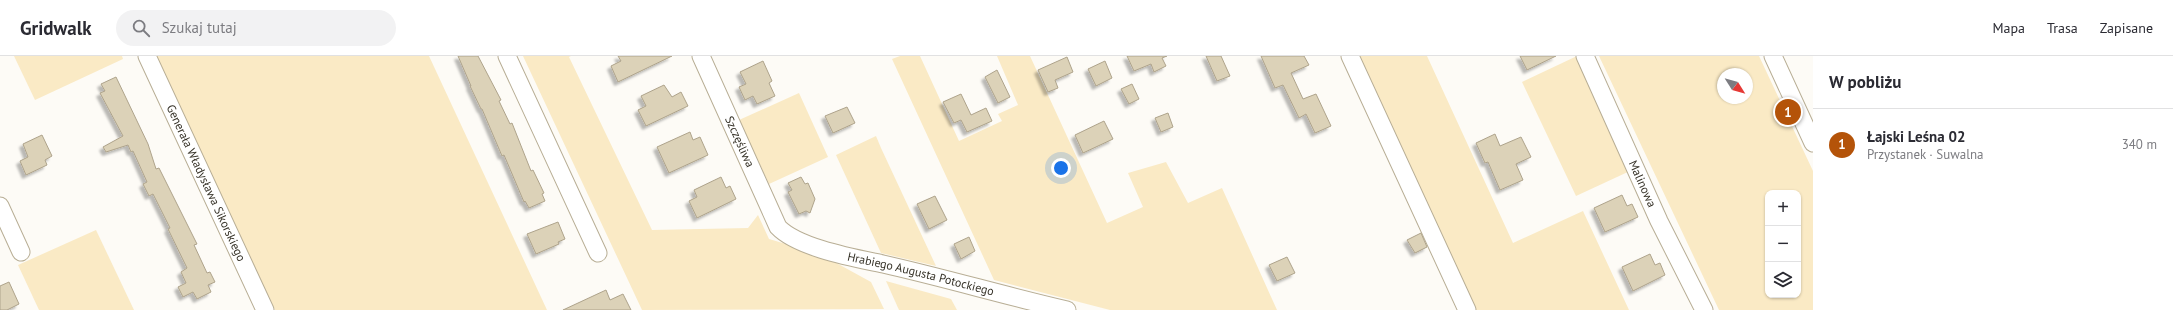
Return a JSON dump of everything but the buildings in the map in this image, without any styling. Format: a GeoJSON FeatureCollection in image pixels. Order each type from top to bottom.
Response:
{"type":"FeatureCollection","features":[{"type":"Feature","properties":{"kind":"street","name":"Generała Władysława Sikorskiego"},"geometry":{"type":"LineString","coordinates":[[147,56],[265,310]]}},
{"type":"Feature","properties":{"kind":"street"},"geometry":{"type":"LineString","coordinates":[[507,56],[598,253]]}},
{"type":"Feature","properties":{"kind":"street","name":"Szczęśliwa"},"geometry":{"type":"LineString","coordinates":[[701,56],[778,227]]}},
{"type":"Feature","properties":{"kind":"street"},"geometry":{"type":"LineString","coordinates":[[1350,56],[1467,310]]}},
{"type":"Feature","properties":{"kind":"street","name":"Malinowa"},"geometry":{"type":"LineString","coordinates":[[1585,56],[1659,221],[1704,310]]}},
{"type":"Feature","properties":{"kind":"street"},"geometry":{"type":"LineString","coordinates":[[1773,56],[1813,143]]}},
{"type":"Feature","properties":{"kind":"street"},"geometry":{"type":"LineString","coordinates":[[0,206],[21,252]]}},
{"type":"Feature","properties":{"kind":"street","name":"Hrabiego Augusta Potockiego"},"geometry":{"type":"LineString","coordinates":[[778,227],[796,240],[848,255],[1067,310]]}},
{"type":"Feature","properties":{"kind":"shaded area"},"geometry":{"type":"Polygon","coordinates":[[[14,56],[122,56],[123,59],[35,100],[14,56]]]}},
{"type":"Feature","properties":{"kind":"shaded area"},"geometry":{"type":"Polygon","coordinates":[[[156,56],[429,56],[547,310],[275,310],[156,56]]]}},
{"type":"Feature","properties":{"kind":"shaded area"},"geometry":{"type":"Polygon","coordinates":[[[523,56],[571,56],[569,57],[652,230],[748,228],[758,215],[769,239],[820,254],[871,282],[884,309],[642,310],[523,56]]]}},
{"type":"Feature","properties":{"kind":"shaded area"},"geometry":{"type":"Polygon","coordinates":[[[900,56],[920,56],[959,141],[1002,121],[998,114],[1018,105],[997,56],[1030,56],[1107,223],[1143,207],[1128,173],[1166,162],[1188,203],[1222,188],[1277,310],[1110,310],[994,280],[892,59],[900,56]]]}},
{"type":"Feature","properties":{"kind":"shaded area"},"geometry":{"type":"Polygon","coordinates":[[[1354,56],[1427,56],[1513,243],[1583,211],[1629,310],[1473,310],[1354,56]]]}},
{"type":"Feature","properties":{"kind":"shaded area"},"geometry":{"type":"Polygon","coordinates":[[[1577,56],[1630,171],[1576,196],[1522,82],[1577,56]]]}},
{"type":"Feature","properties":{"kind":"shaded area"},"geometry":{"type":"Polygon","coordinates":[[[1599,56],[1759,56],[1813,171],[1813,310],[1719,310],[1599,56]]]}},
{"type":"Feature","properties":{"kind":"shaded area"},"geometry":{"type":"Polygon","coordinates":[[[799,93],[828,157],[769,184],[739,120],[799,93]]]}},
{"type":"Feature","properties":{"kind":"shaded area"},"geometry":{"type":"Polygon","coordinates":[[[876,136],[936,266],[881,253],[836,155],[876,136]]]}},
{"type":"Feature","properties":{"kind":"shaded area"},"geometry":{"type":"Polygon","coordinates":[[[96,230],[134,310],[39,310],[18,265],[96,230]]]}},
{"type":"Feature","properties":{"kind":"shaded area"},"geometry":{"type":"Polygon","coordinates":[[[886,281],[951,299],[957,310],[899,310],[886,281]]]}},
{"type":"Feature","properties":{"kind":"place","name":"Łajski Leśna 02"},"geometry":{"type":"Point","coordinates":[1788,112]}}]}
